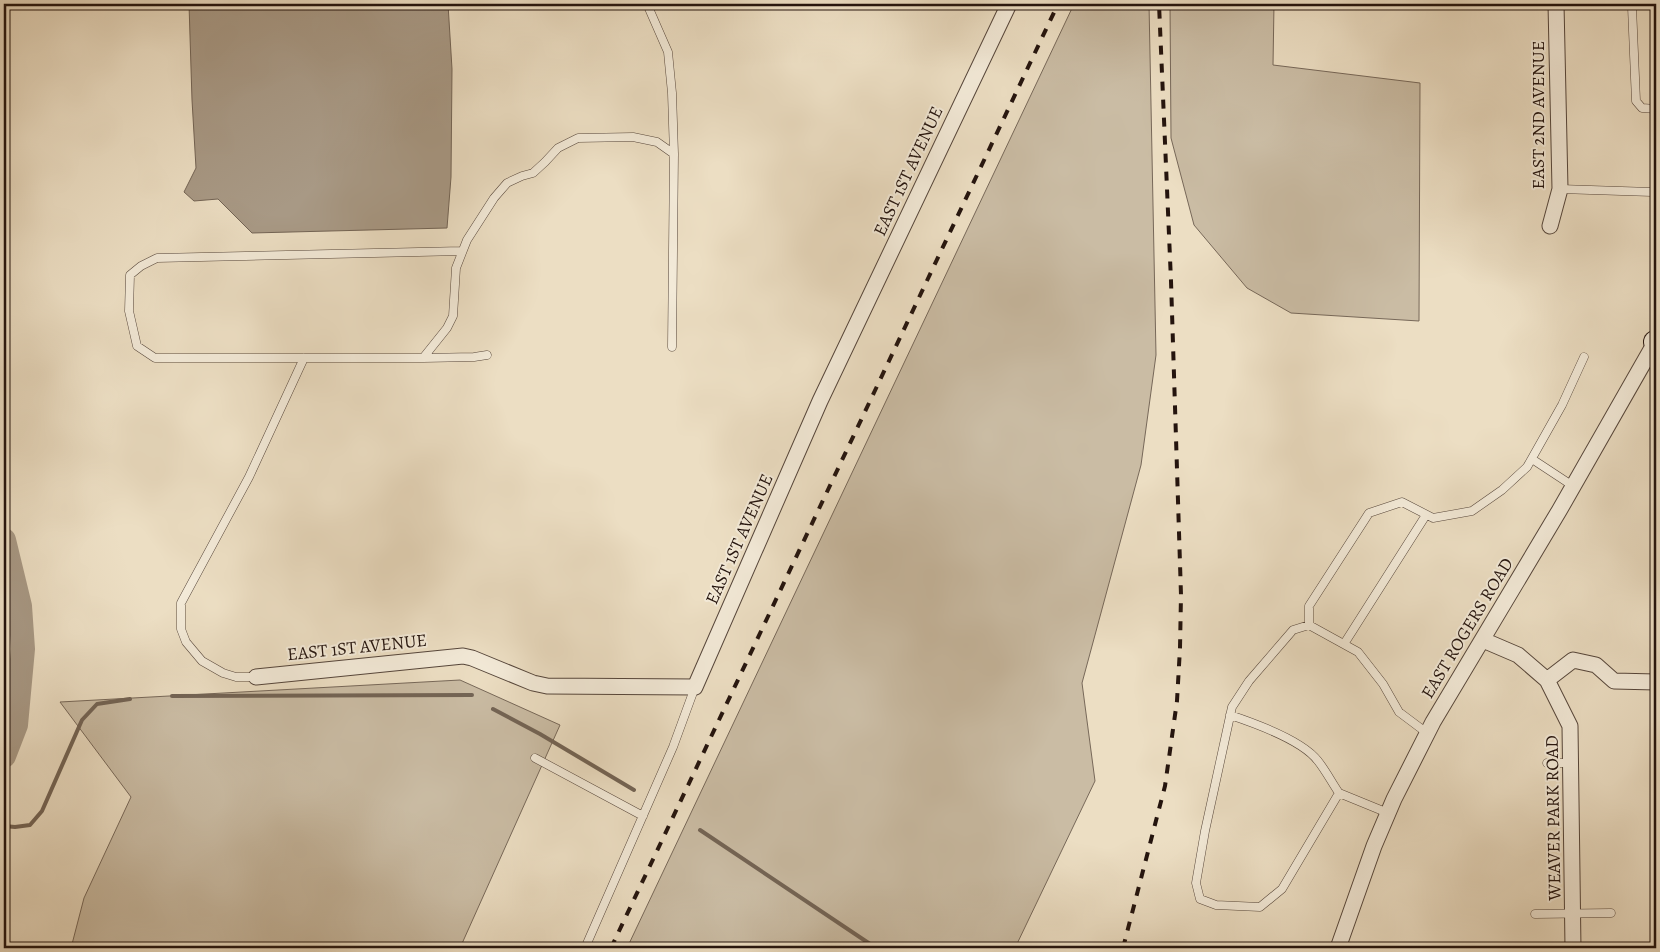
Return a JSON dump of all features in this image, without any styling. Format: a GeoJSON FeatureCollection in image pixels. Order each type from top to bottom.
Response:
{"type":"FeatureCollection","features":[{"type":"Feature","properties":{"kind":"street","name":"EAST 1ST AVENUE"},"geometry":{"type":"LineString","coordinates":[[256,676],[463,656],[533,683],[547,686],[695,687],[820,401],[1009,4]]}},
{"type":"Feature","properties":{"kind":"street","name":"EAST 2ND AVENUE"},"geometry":{"type":"LineString","coordinates":[[1550,226],[1560,188],[1556,4]]}},
{"type":"Feature","properties":{"kind":"street","name":"EAST ROGERS ROAD"},"geometry":{"type":"LineString","coordinates":[[1338,948],[1374,846],[1427,733],[1656,342]]}},
{"type":"Feature","properties":{"kind":"street","name":"WEAVER PARK ROAD"},"geometry":{"type":"LineString","coordinates":[[1483,640],[1518,655],[1547,680],[1570,726],[1574,948]]}},
{"type":"Feature","properties":{"kind":"street"},"geometry":{"type":"LineString","coordinates":[[1547,680],[1573,660],[1596,665],[1614,681],[1656,682]]}},
{"type":"Feature","properties":{"kind":"lane"},"geometry":{"type":"LineString","coordinates":[[647,4],[668,52],[672,93],[674,154],[672,347]]}},
{"type":"Feature","properties":{"kind":"lane"},"geometry":{"type":"LineString","coordinates":[[1633,4],[1636,101],[1642,108],[1656,109]]}},
{"type":"Feature","properties":{"kind":"lane"},"geometry":{"type":"LineString","coordinates":[[423,358],[448,328],[453,316],[456,268],[467,240],[494,198],[507,183],[533,172],[558,148],[578,138],[633,137],[657,142],[674,154]]}},
{"type":"Feature","properties":{"kind":"lane"},"geometry":{"type":"LineString","coordinates":[[1560,188],[1652,192],[1656,190]]}},
{"type":"Feature","properties":{"kind":"lane"},"geometry":{"type":"LineString","coordinates":[[462,251],[157,258],[141,266],[130,275],[129,311],[137,346],[155,358],[423,358],[474,357],[487,354]]}},
{"type":"Feature","properties":{"kind":"lane"},"geometry":{"type":"LineString","coordinates":[[1309,625],[1309,606],[1369,513],[1402,502],[1433,518],[1472,511],[1502,490],[1527,467],[1562,405],[1584,356]]}},
{"type":"Feature","properties":{"kind":"lane"},"geometry":{"type":"LineString","coordinates":[[256,676],[236,677],[222,673],[202,661],[186,642],[181,629],[180,603],[249,477],[304,358]]}},
{"type":"Feature","properties":{"kind":"lane"},"geometry":{"type":"LineString","coordinates":[[1532,459],[1573,486]]}},
{"type":"Feature","properties":{"kind":"lane"},"geometry":{"type":"LineString","coordinates":[[1344,644],[1426,515]]}},
{"type":"Feature","properties":{"kind":"lane"},"geometry":{"type":"LineString","coordinates":[[1339,793],[1282,889],[1260,907],[1216,905],[1200,899],[1196,883],[1205,831],[1232,707],[1249,681],[1293,630],[1309,625],[1358,652],[1383,684],[1399,712],[1427,733]]}},
{"type":"Feature","properties":{"kind":"lane"},"geometry":{"type":"LineString","coordinates":[[585,948],[673,747],[695,687]]}},
{"type":"Feature","properties":{"kind":"lane"},"geometry":{"type":"LineString","coordinates":[[1230,715],[1255,724],[1301,746],[1317,760],[1339,793],[1388,813]]}},
{"type":"Feature","properties":{"kind":"lane"},"geometry":{"type":"LineString","coordinates":[[535,758],[643,816]]}},
{"type":"Feature","properties":{"kind":"lane"},"geometry":{"type":"LineString","coordinates":[[1547,763],[1571,763]]}},
{"type":"Feature","properties":{"kind":"lane"},"geometry":{"type":"LineString","coordinates":[[1535,914],[1611,913]]}},
{"type":"Feature","properties":{"kind":"shaded area"},"geometry":{"type":"Polygon","coordinates":[[[189,4],[448,4],[452,69],[451,177],[447,228],[252,233],[218,199],[194,201],[184,192],[196,168],[189,4]]]}},
{"type":"Feature","properties":{"kind":"shaded area"},"geometry":{"type":"Polygon","coordinates":[[[1074,4],[1149,4],[1156,355],[1141,465],[1082,683],[1095,781],[1015,948],[627,948],[1074,4]]]}},
{"type":"Feature","properties":{"kind":"shaded area"},"geometry":{"type":"Polygon","coordinates":[[[1170,4],[1274,4],[1273,65],[1420,83],[1419,321],[1291,313],[1247,288],[1194,225],[1171,138],[1170,4]]]}},
{"type":"Feature","properties":{"kind":"shaded area"},"geometry":{"type":"Polygon","coordinates":[[[460,680],[560,725],[460,948],[71,948],[84,898],[131,797],[60,702],[460,680]]]}},
{"type":"Feature","properties":{"kind":"waterway"},"geometry":{"type":"LineString","coordinates":[[4,540],[20,606],[23,649],[16,725],[4,756]]}},
{"type":"Feature","properties":{"kind":"waterway"},"geometry":{"type":"LineString","coordinates":[[172,696],[472,695]]}},
{"type":"Feature","properties":{"kind":"waterway"},"geometry":{"type":"LineString","coordinates":[[4,826],[30,825],[42,811],[82,720],[97,704],[130,699]]}},
{"type":"Feature","properties":{"kind":"waterway"},"geometry":{"type":"LineString","coordinates":[[493,709],[540,734],[634,790]]}},
{"type":"Feature","properties":{"kind":"waterway"},"geometry":{"type":"LineString","coordinates":[[700,830],[876,948]]}},
{"type":"Feature","properties":{"kind":"railway"},"geometry":{"type":"LineString","coordinates":[[611,948],[1058,4]]}},
{"type":"Feature","properties":{"kind":"railway"},"geometry":{"type":"LineString","coordinates":[[1123,948],[1165,786],[1177,701],[1180,648],[1181,595],[1171,281],[1159,4]]}}]}
